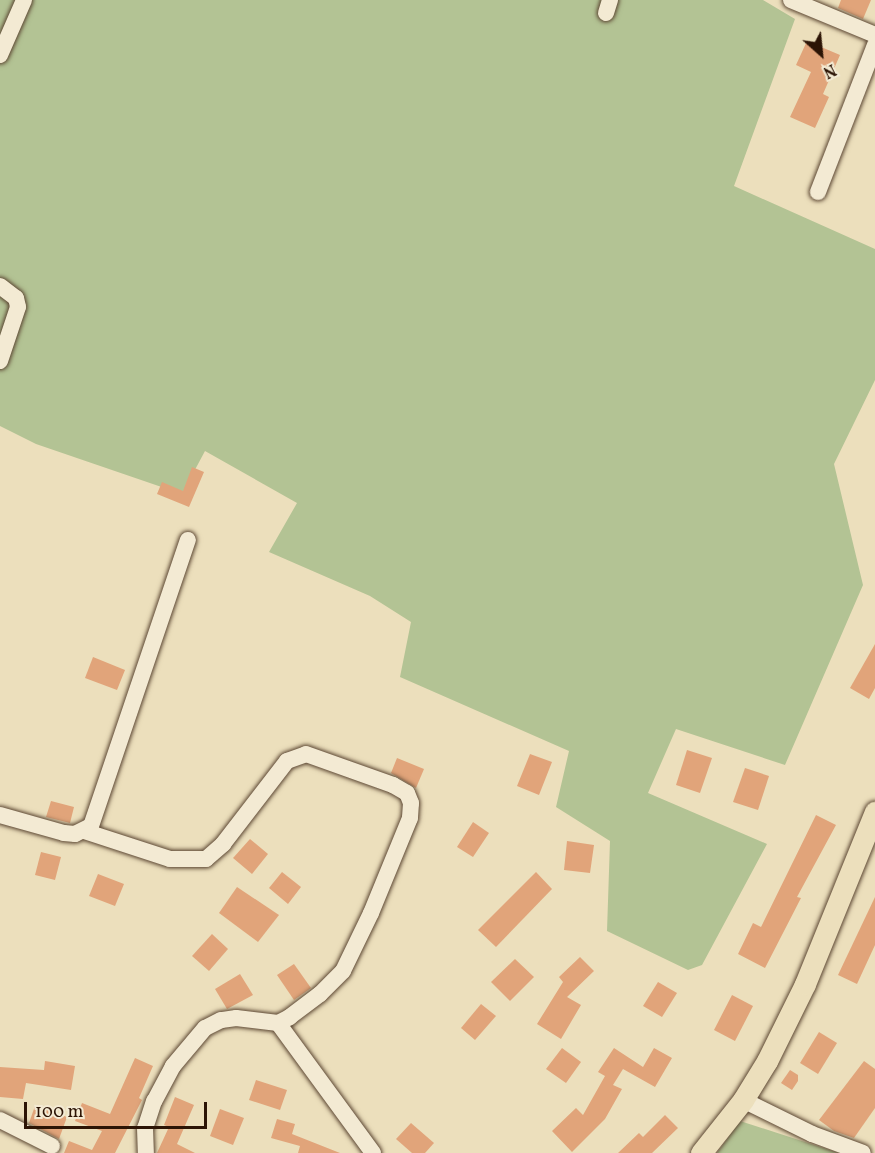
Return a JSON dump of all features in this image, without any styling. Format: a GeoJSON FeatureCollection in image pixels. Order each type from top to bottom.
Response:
{"type":"FeatureCollection","features":[{"type":"Feature","properties":{"kind":"main road"},"geometry":{"type":"LineString","coordinates":[[701,1153],[742,1100],[767,1060],[805,984],[875,812]]}},
{"type":"Feature","properties":{"kind":"street"},"geometry":{"type":"LineString","coordinates":[[0,55],[24,0]]}},
{"type":"Feature","properties":{"kind":"street"},"geometry":{"type":"LineString","coordinates":[[790,0],[875,35]]}},
{"type":"Feature","properties":{"kind":"street"},"geometry":{"type":"LineString","coordinates":[[818,192],[875,45]]}},
{"type":"Feature","properties":{"kind":"street"},"geometry":{"type":"LineString","coordinates":[[0,286],[16,298],[18,307],[0,361]]}},
{"type":"Feature","properties":{"kind":"street"},"geometry":{"type":"LineString","coordinates":[[0,815],[75,834],[84,831],[96,816],[188,540]]}},
{"type":"Feature","properties":{"kind":"street"},"geometry":{"type":"LineString","coordinates":[[84,831],[170,859],[206,859],[223,844],[287,761],[306,754],[393,785],[407,793],[411,803],[410,818],[353,954],[343,971],[320,994],[278,1023],[236,1018],[221,1020],[205,1028],[173,1066],[154,1101],[145,1128],[146,1153]]}},
{"type":"Feature","properties":{"kind":"street"},"geometry":{"type":"LineString","coordinates":[[278,1023],[373,1153]]}},
{"type":"Feature","properties":{"kind":"street"},"geometry":{"type":"LineString","coordinates":[[742,1100],[812,1134],[863,1153]]}},
{"type":"Feature","properties":{"kind":"street"},"geometry":{"type":"LineString","coordinates":[[0,1120],[52,1146]]}},
{"type":"Feature","properties":{"kind":"green space"},"geometry":{"type":"Polygon","coordinates":[[[0,0],[763,0],[795,19],[734,186],[875,249],[875,380],[834,464],[863,585],[785,765],[676,729],[648,793],[767,844],[702,965],[688,970],[607,931],[610,841],[556,807],[569,751],[400,677],[411,622],[370,596],[269,552],[297,503],[205,451],[182,494],[36,444],[0,426],[0,0]]]}},
{"type":"Feature","properties":{"kind":"green space"},"geometry":{"type":"Polygon","coordinates":[[[740,1121],[839,1153],[717,1153],[740,1121]]]}},
{"type":"Feature","properties":{"kind":"building"},"geometry":{"type":"Polygon","coordinates":[[[841,0],[871,0],[863,19],[838,8],[841,0]]]}},
{"type":"Feature","properties":{"kind":"building"},"geometry":{"type":"Polygon","coordinates":[[[807,41],[840,55],[823,94],[829,97],[815,128],[790,117],[811,72],[796,65],[807,41]]]}},
{"type":"Feature","properties":{"kind":"building"},"geometry":{"type":"Polygon","coordinates":[[[192,467],[204,472],[189,507],[157,494],[162,482],[183,491],[192,467]]]}},
{"type":"Feature","properties":{"kind":"building"},"geometry":{"type":"Polygon","coordinates":[[[875,644],[875,688],[869,699],[850,688],[875,644]]]}},
{"type":"Feature","properties":{"kind":"building"},"geometry":{"type":"Polygon","coordinates":[[[93,657],[125,670],[117,690],[85,678],[93,657]]]}},
{"type":"Feature","properties":{"kind":"building"},"geometry":{"type":"Polygon","coordinates":[[[687,750],[712,758],[700,793],[676,785],[687,750]]]}},
{"type":"Feature","properties":{"kind":"building"},"geometry":{"type":"Polygon","coordinates":[[[530,754],[552,762],[539,795],[517,786],[530,754]]]}},
{"type":"Feature","properties":{"kind":"building"},"geometry":{"type":"Polygon","coordinates":[[[397,758],[424,769],[416,788],[391,773],[397,758]]]}},
{"type":"Feature","properties":{"kind":"building"},"geometry":{"type":"Polygon","coordinates":[[[745,768],[769,776],[758,810],[733,802],[745,768]]]}},
{"type":"Feature","properties":{"kind":"building"},"geometry":{"type":"Polygon","coordinates":[[[51,801],[74,807],[70,823],[46,817],[51,801]]]}},
{"type":"Feature","properties":{"kind":"building"},"geometry":{"type":"Polygon","coordinates":[[[816,815],[836,825],[797,897],[801,898],[765,968],[738,954],[753,923],[761,927],[816,815]]]}},
{"type":"Feature","properties":{"kind":"building"},"geometry":{"type":"Polygon","coordinates":[[[473,822],[489,833],[473,857],[457,847],[473,822]]]}},
{"type":"Feature","properties":{"kind":"building"},"geometry":{"type":"Polygon","coordinates":[[[250,839],[268,854],[252,874],[233,858],[250,839]]]}},
{"type":"Feature","properties":{"kind":"building"},"geometry":{"type":"Polygon","coordinates":[[[567,841],[594,845],[590,873],[564,870],[567,841]]]}},
{"type":"Feature","properties":{"kind":"building"},"geometry":{"type":"Polygon","coordinates":[[[41,852],[61,857],[55,880],[35,875],[41,852]]]}},
{"type":"Feature","properties":{"kind":"building"},"geometry":{"type":"Polygon","coordinates":[[[282,872],[301,887],[288,904],[269,888],[282,872]]]}},
{"type":"Feature","properties":{"kind":"building"},"geometry":{"type":"Polygon","coordinates":[[[536,872],[552,889],[496,947],[478,930],[536,872]]]}},
{"type":"Feature","properties":{"kind":"building"},"geometry":{"type":"Polygon","coordinates":[[[98,874],[124,884],[115,906],[89,896],[98,874]]]}},
{"type":"Feature","properties":{"kind":"building"},"geometry":{"type":"Polygon","coordinates":[[[237,887],[279,915],[258,942],[219,913],[237,887]]]}},
{"type":"Feature","properties":{"kind":"building"},"geometry":{"type":"Polygon","coordinates":[[[875,897],[875,945],[857,984],[838,975],[875,897]]]}},
{"type":"Feature","properties":{"kind":"building"},"geometry":{"type":"Polygon","coordinates":[[[212,934],[228,949],[209,971],[192,956],[212,934]]]}},
{"type":"Feature","properties":{"kind":"building"},"geometry":{"type":"Polygon","coordinates":[[[580,957],[594,971],[567,997],[581,1005],[561,1039],[537,1024],[563,982],[559,977],[580,957]]]}},
{"type":"Feature","properties":{"kind":"building"},"geometry":{"type":"Polygon","coordinates":[[[515,959],[534,977],[510,1001],[491,982],[515,959]]]}},
{"type":"Feature","properties":{"kind":"building"},"geometry":{"type":"Polygon","coordinates":[[[294,964],[311,988],[294,1000],[277,975],[294,964]]]}},
{"type":"Feature","properties":{"kind":"building"},"geometry":{"type":"Polygon","coordinates":[[[240,974],[253,995],[227,1009],[215,989],[240,974]]]}},
{"type":"Feature","properties":{"kind":"building"},"geometry":{"type":"Polygon","coordinates":[[[658,982],[677,993],[662,1017],[643,1006],[658,982]]]}},
{"type":"Feature","properties":{"kind":"building"},"geometry":{"type":"Polygon","coordinates":[[[732,995],[753,1006],[735,1041],[714,1030],[732,995]]]}},
{"type":"Feature","properties":{"kind":"building"},"geometry":{"type":"Polygon","coordinates":[[[481,1004],[496,1016],[475,1040],[461,1028],[481,1004]]]}},
{"type":"Feature","properties":{"kind":"building"},"geometry":{"type":"Polygon","coordinates":[[[819,1032],[837,1043],[818,1074],[800,1063],[819,1032]]]}},
{"type":"Feature","properties":{"kind":"building"},"geometry":{"type":"Polygon","coordinates":[[[562,1048],[581,1062],[566,1083],[546,1069],[562,1048]]]}},
{"type":"Feature","properties":{"kind":"building"},"geometry":{"type":"Polygon","coordinates":[[[614,1048],[643,1067],[654,1048],[672,1058],[655,1087],[623,1069],[613,1085],[622,1089],[605,1119],[572,1152],[552,1131],[576,1108],[583,1115],[605,1076],[598,1072],[614,1048]]]}},
{"type":"Feature","properties":{"kind":"building"},"geometry":{"type":"Polygon","coordinates":[[[135,1058],[153,1066],[139,1098],[142,1100],[115,1153],[64,1153],[69,1141],[92,1150],[102,1131],[75,1121],[82,1103],[110,1114],[135,1058]]]}},
{"type":"Feature","properties":{"kind":"building"},"geometry":{"type":"Polygon","coordinates":[[[45,1061],[75,1066],[71,1090],[26,1083],[23,1099],[0,1097],[0,1067],[44,1070],[45,1061]]]}},
{"type":"Feature","properties":{"kind":"building"},"geometry":{"type":"Polygon","coordinates":[[[864,1061],[875,1069],[875,1108],[854,1138],[834,1131],[819,1120],[864,1061]]]}},
{"type":"Feature","properties":{"kind":"building"},"geometry":{"type":"Polygon","coordinates":[[[790,1070],[798,1075],[798,1081],[792,1090],[781,1083],[790,1070]]]}},
{"type":"Feature","properties":{"kind":"building"},"geometry":{"type":"Polygon","coordinates":[[[256,1080],[287,1090],[280,1110],[249,1100],[256,1080]]]}},
{"type":"Feature","properties":{"kind":"building"},"geometry":{"type":"Polygon","coordinates":[[[175,1097],[194,1105],[177,1144],[195,1153],[157,1153],[169,1127],[164,1125],[175,1097]]]}},
{"type":"Feature","properties":{"kind":"building"},"geometry":{"type":"Polygon","coordinates":[[[35,1106],[67,1117],[59,1139],[29,1123],[35,1106]]]}},
{"type":"Feature","properties":{"kind":"building"},"geometry":{"type":"Polygon","coordinates":[[[220,1109],[244,1118],[233,1145],[210,1136],[220,1109]]]}},
{"type":"Feature","properties":{"kind":"building"},"geometry":{"type":"Polygon","coordinates":[[[665,1115],[678,1128],[652,1153],[618,1153],[639,1133],[643,1137],[665,1115]]]}},
{"type":"Feature","properties":{"kind":"building"},"geometry":{"type":"Polygon","coordinates":[[[277,1119],[295,1124],[292,1134],[340,1153],[298,1153],[300,1146],[271,1138],[277,1119]]]}},
{"type":"Feature","properties":{"kind":"building"},"geometry":{"type":"Polygon","coordinates":[[[411,1123],[434,1143],[425,1153],[412,1153],[396,1139],[411,1123]]]}}]}
